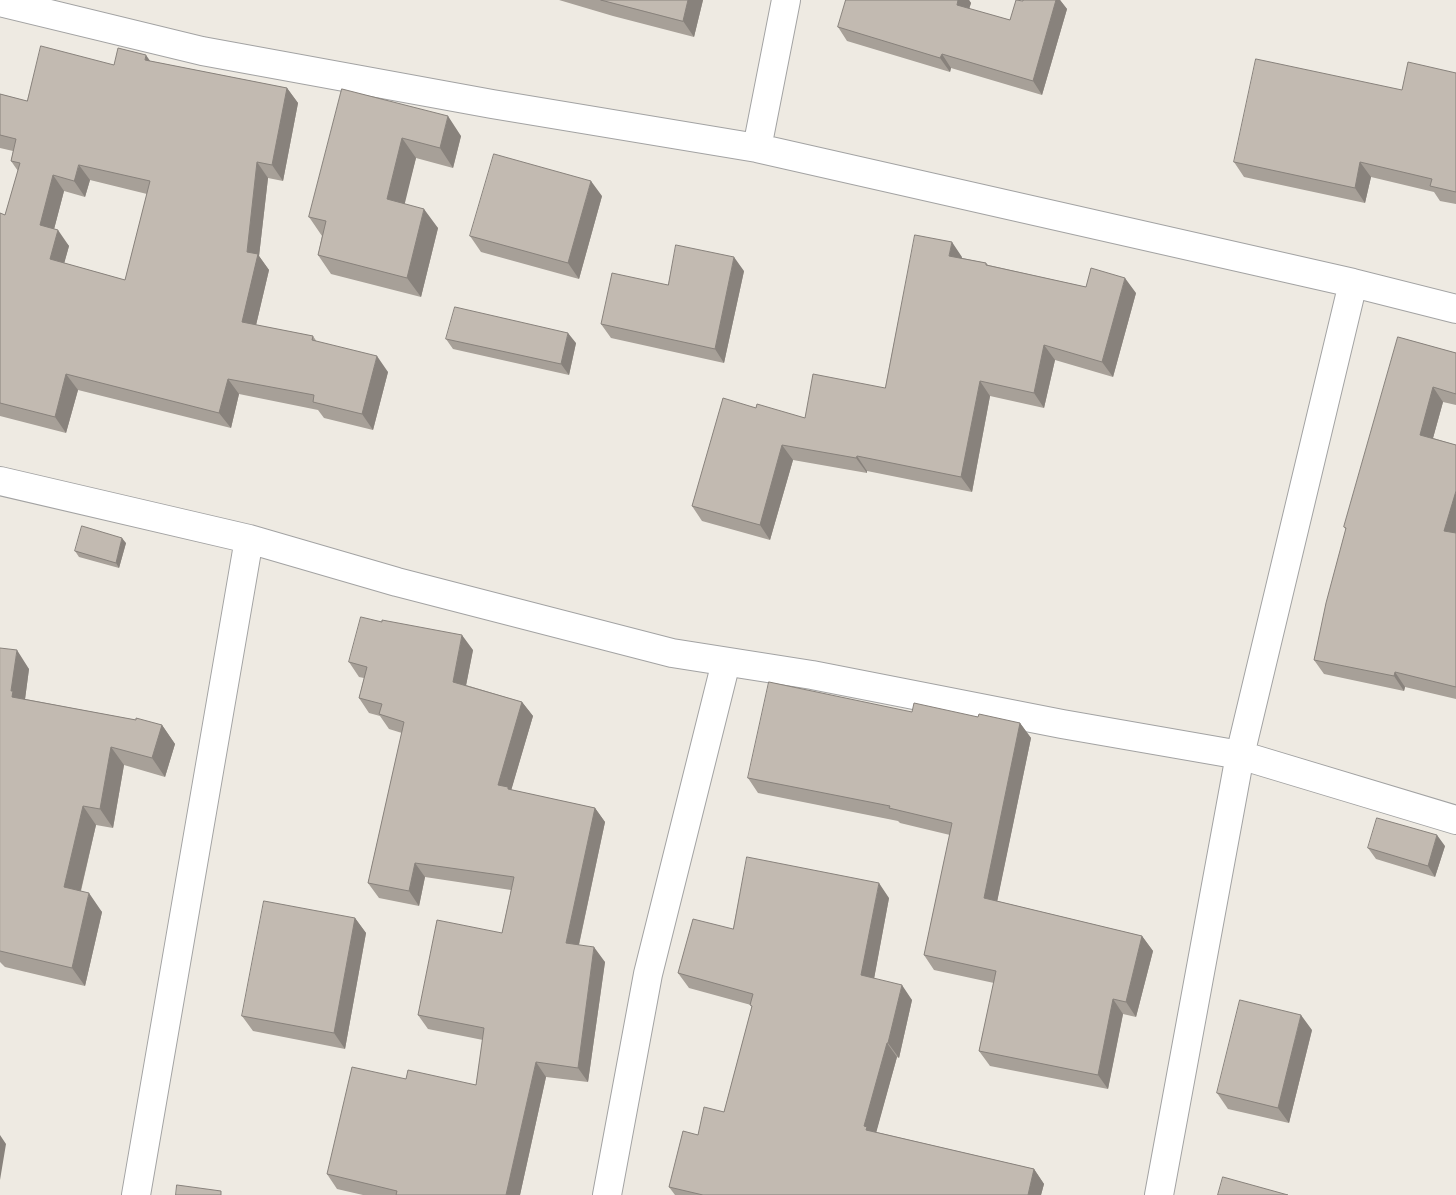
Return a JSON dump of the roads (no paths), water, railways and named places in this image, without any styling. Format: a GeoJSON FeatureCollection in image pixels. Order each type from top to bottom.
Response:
{"type":"FeatureCollection","features":[{"type":"Feature","properties":{"kind":"street"},"geometry":{"type":"LineString","coordinates":[[757,148],[786,0]]}},
{"type":"Feature","properties":{"kind":"street"},"geometry":{"type":"LineString","coordinates":[[0,2],[202,51],[492,104],[757,148],[1353,283],[1456,309]]}},
{"type":"Feature","properties":{"kind":"street"},"geometry":{"type":"LineString","coordinates":[[1159,1195],[1240,755],[1353,283]]}},
{"type":"Feature","properties":{"kind":"street"},"geometry":{"type":"LineString","coordinates":[[0,481],[249,539],[397,582],[672,653],[812,675],[1062,724],[1240,755],[1456,820]]}},
{"type":"Feature","properties":{"kind":"street"},"geometry":{"type":"LineString","coordinates":[[136,1195],[249,539]]}},
{"type":"Feature","properties":{"kind":"street"},"geometry":{"type":"LineString","coordinates":[[607,1195],[648,974],[726,662]]}}]}
